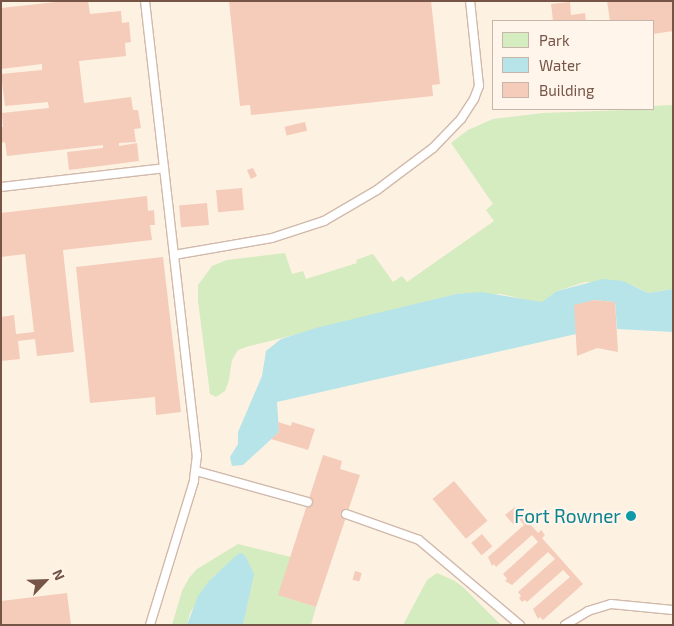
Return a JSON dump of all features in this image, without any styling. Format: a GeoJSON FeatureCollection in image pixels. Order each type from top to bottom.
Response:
{"type":"FeatureCollection","features":[{"type":"Feature","properties":{"kind":"lane"},"geometry":{"type":"LineString","coordinates":[[145,1],[196,448],[196,470],[150,625]]}},
{"type":"Feature","properties":{"kind":"lane"},"geometry":{"type":"LineString","coordinates":[[174,255],[272,238],[324,221],[377,190],[427,152],[456,126],[477,93],[479,81],[470,1]]}},
{"type":"Feature","properties":{"kind":"lane"},"geometry":{"type":"LineString","coordinates":[[1,187],[164,168]]}},
{"type":"Feature","properties":{"kind":"lane"},"geometry":{"type":"LineString","coordinates":[[196,470],[308,502]]}},
{"type":"Feature","properties":{"kind":"lane"},"geometry":{"type":"LineString","coordinates":[[346,514],[419,540],[520,625]]}},
{"type":"Feature","properties":{"kind":"lane"},"geometry":{"type":"LineString","coordinates":[[565,625],[588,611],[610,604],[673,610]]}},
{"type":"Feature","properties":{"kind":"green space"},"geometry":{"type":"Polygon","coordinates":[[[673,105],[673,289],[648,293],[632,285],[585,282],[557,291],[543,302],[501,294],[456,294],[238,350],[232,360],[225,391],[216,397],[210,394],[198,301],[198,285],[212,266],[227,260],[285,253],[292,274],[303,271],[306,279],[357,263],[356,260],[373,254],[393,282],[402,276],[407,282],[494,221],[486,210],[493,204],[451,143],[468,130],[493,119],[543,113],[654,110],[654,106],[673,105]]]}},
{"type":"Feature","properties":{"kind":"green space"},"geometry":{"type":"Polygon","coordinates":[[[238,544],[291,557],[279,595],[316,607],[311,625],[243,625],[253,574],[246,557],[242,554],[214,576],[190,613],[187,625],[172,625],[182,591],[189,578],[197,569],[238,544]]]}},
{"type":"Feature","properties":{"kind":"green space"},"geometry":{"type":"Polygon","coordinates":[[[437,573],[463,587],[501,625],[403,625],[427,580],[437,573]]]}},
{"type":"Feature","properties":{"kind":"water"},"geometry":{"type":"Polygon","coordinates":[[[603,279],[623,281],[648,293],[673,289],[673,332],[617,329],[615,302],[594,300],[575,306],[576,334],[277,402],[279,432],[243,465],[232,466],[230,457],[238,444],[238,432],[262,376],[266,351],[281,339],[316,328],[456,294],[481,292],[542,302],[557,291],[603,279]]]}},
{"type":"Feature","properties":{"kind":"water"},"geometry":{"type":"Polygon","coordinates":[[[242,553],[254,574],[243,625],[187,625],[198,596],[209,581],[238,554],[242,553]]]}},
{"type":"Feature","properties":{"kind":"building"},"geometry":{"type":"Polygon","coordinates":[[[65,1],[88,1],[90,14],[121,11],[122,23],[129,22],[131,42],[125,43],[126,56],[79,61],[84,103],[131,97],[133,110],[138,110],[141,128],[134,129],[136,142],[119,143],[119,146],[137,143],[139,161],[69,170],[67,152],[103,148],[103,145],[7,156],[5,142],[1,143],[2,113],[49,108],[48,102],[5,106],[1,74],[42,70],[42,64],[1,69],[1,8],[65,1]]]}},
{"type":"Feature","properties":{"kind":"building"},"geometry":{"type":"Polygon","coordinates":[[[229,1],[431,1],[440,84],[432,85],[433,96],[251,115],[250,105],[240,106],[229,1]]]}},
{"type":"Feature","properties":{"kind":"building"},"geometry":{"type":"Polygon","coordinates":[[[607,1],[673,1],[673,31],[654,34],[654,20],[610,20],[607,1]]]}},
{"type":"Feature","properties":{"kind":"building"},"geometry":{"type":"Polygon","coordinates":[[[570,2],[571,15],[585,13],[586,20],[553,20],[551,4],[570,2]]]}},
{"type":"Feature","properties":{"kind":"building"},"geometry":{"type":"Polygon","coordinates":[[[305,122],[307,131],[287,135],[285,127],[305,122]]]}},
{"type":"Feature","properties":{"kind":"building"},"geometry":{"type":"Polygon","coordinates":[[[253,168],[257,176],[251,179],[247,170],[253,168]]]}},
{"type":"Feature","properties":{"kind":"building"},"geometry":{"type":"Polygon","coordinates":[[[242,188],[244,210],[218,212],[216,190],[242,188]]]}},
{"type":"Feature","properties":{"kind":"building"},"geometry":{"type":"Polygon","coordinates":[[[147,196],[148,211],[154,210],[155,225],[150,225],[152,240],[63,250],[74,352],[37,356],[35,339],[18,341],[20,359],[1,361],[1,317],[14,315],[16,334],[34,332],[25,254],[1,257],[1,213],[147,196]]]}},
{"type":"Feature","properties":{"kind":"building"},"geometry":{"type":"Polygon","coordinates":[[[207,203],[209,225],[181,227],[179,205],[207,203]]]}},
{"type":"Feature","properties":{"kind":"building"},"geometry":{"type":"Polygon","coordinates":[[[163,257],[181,412],[156,415],[155,397],[90,403],[76,267],[163,257]]]}},
{"type":"Feature","properties":{"kind":"building"},"geometry":{"type":"Polygon","coordinates":[[[594,300],[615,302],[618,352],[597,348],[577,356],[574,305],[594,300]]]}},
{"type":"Feature","properties":{"kind":"building"},"geometry":{"type":"Polygon","coordinates":[[[278,422],[291,426],[292,422],[315,429],[308,450],[271,439],[279,432],[278,422]]]}},
{"type":"Feature","properties":{"kind":"building"},"geometry":{"type":"Polygon","coordinates":[[[323,455],[342,461],[340,469],[360,475],[316,607],[278,595],[323,455]]]}},
{"type":"Feature","properties":{"kind":"building"},"geometry":{"type":"Polygon","coordinates":[[[454,481],[487,521],[466,539],[433,499],[454,481]]]}},
{"type":"Feature","properties":{"kind":"building"},"geometry":{"type":"Polygon","coordinates":[[[515,507],[538,533],[541,530],[545,535],[542,538],[583,584],[543,620],[540,617],[538,619],[533,609],[570,577],[563,570],[527,602],[525,600],[522,602],[518,592],[555,559],[548,552],[512,585],[505,581],[507,579],[503,574],[538,542],[532,535],[496,567],[494,564],[492,566],[488,557],[524,525],[520,520],[514,525],[505,515],[515,507]]]}},
{"type":"Feature","properties":{"kind":"building"},"geometry":{"type":"Polygon","coordinates":[[[482,534],[492,546],[482,555],[471,543],[482,534]]]}},
{"type":"Feature","properties":{"kind":"building"},"geometry":{"type":"Polygon","coordinates":[[[355,571],[362,573],[359,582],[353,580],[355,571]]]}},
{"type":"Feature","properties":{"kind":"building"},"geometry":{"type":"Polygon","coordinates":[[[67,593],[71,625],[1,625],[1,601],[67,593]]]}},
{"type":"Feature","properties":{"kind":"place","name":"Fort Rowner"},"geometry":{"type":"Point","coordinates":[631,516]}}]}
